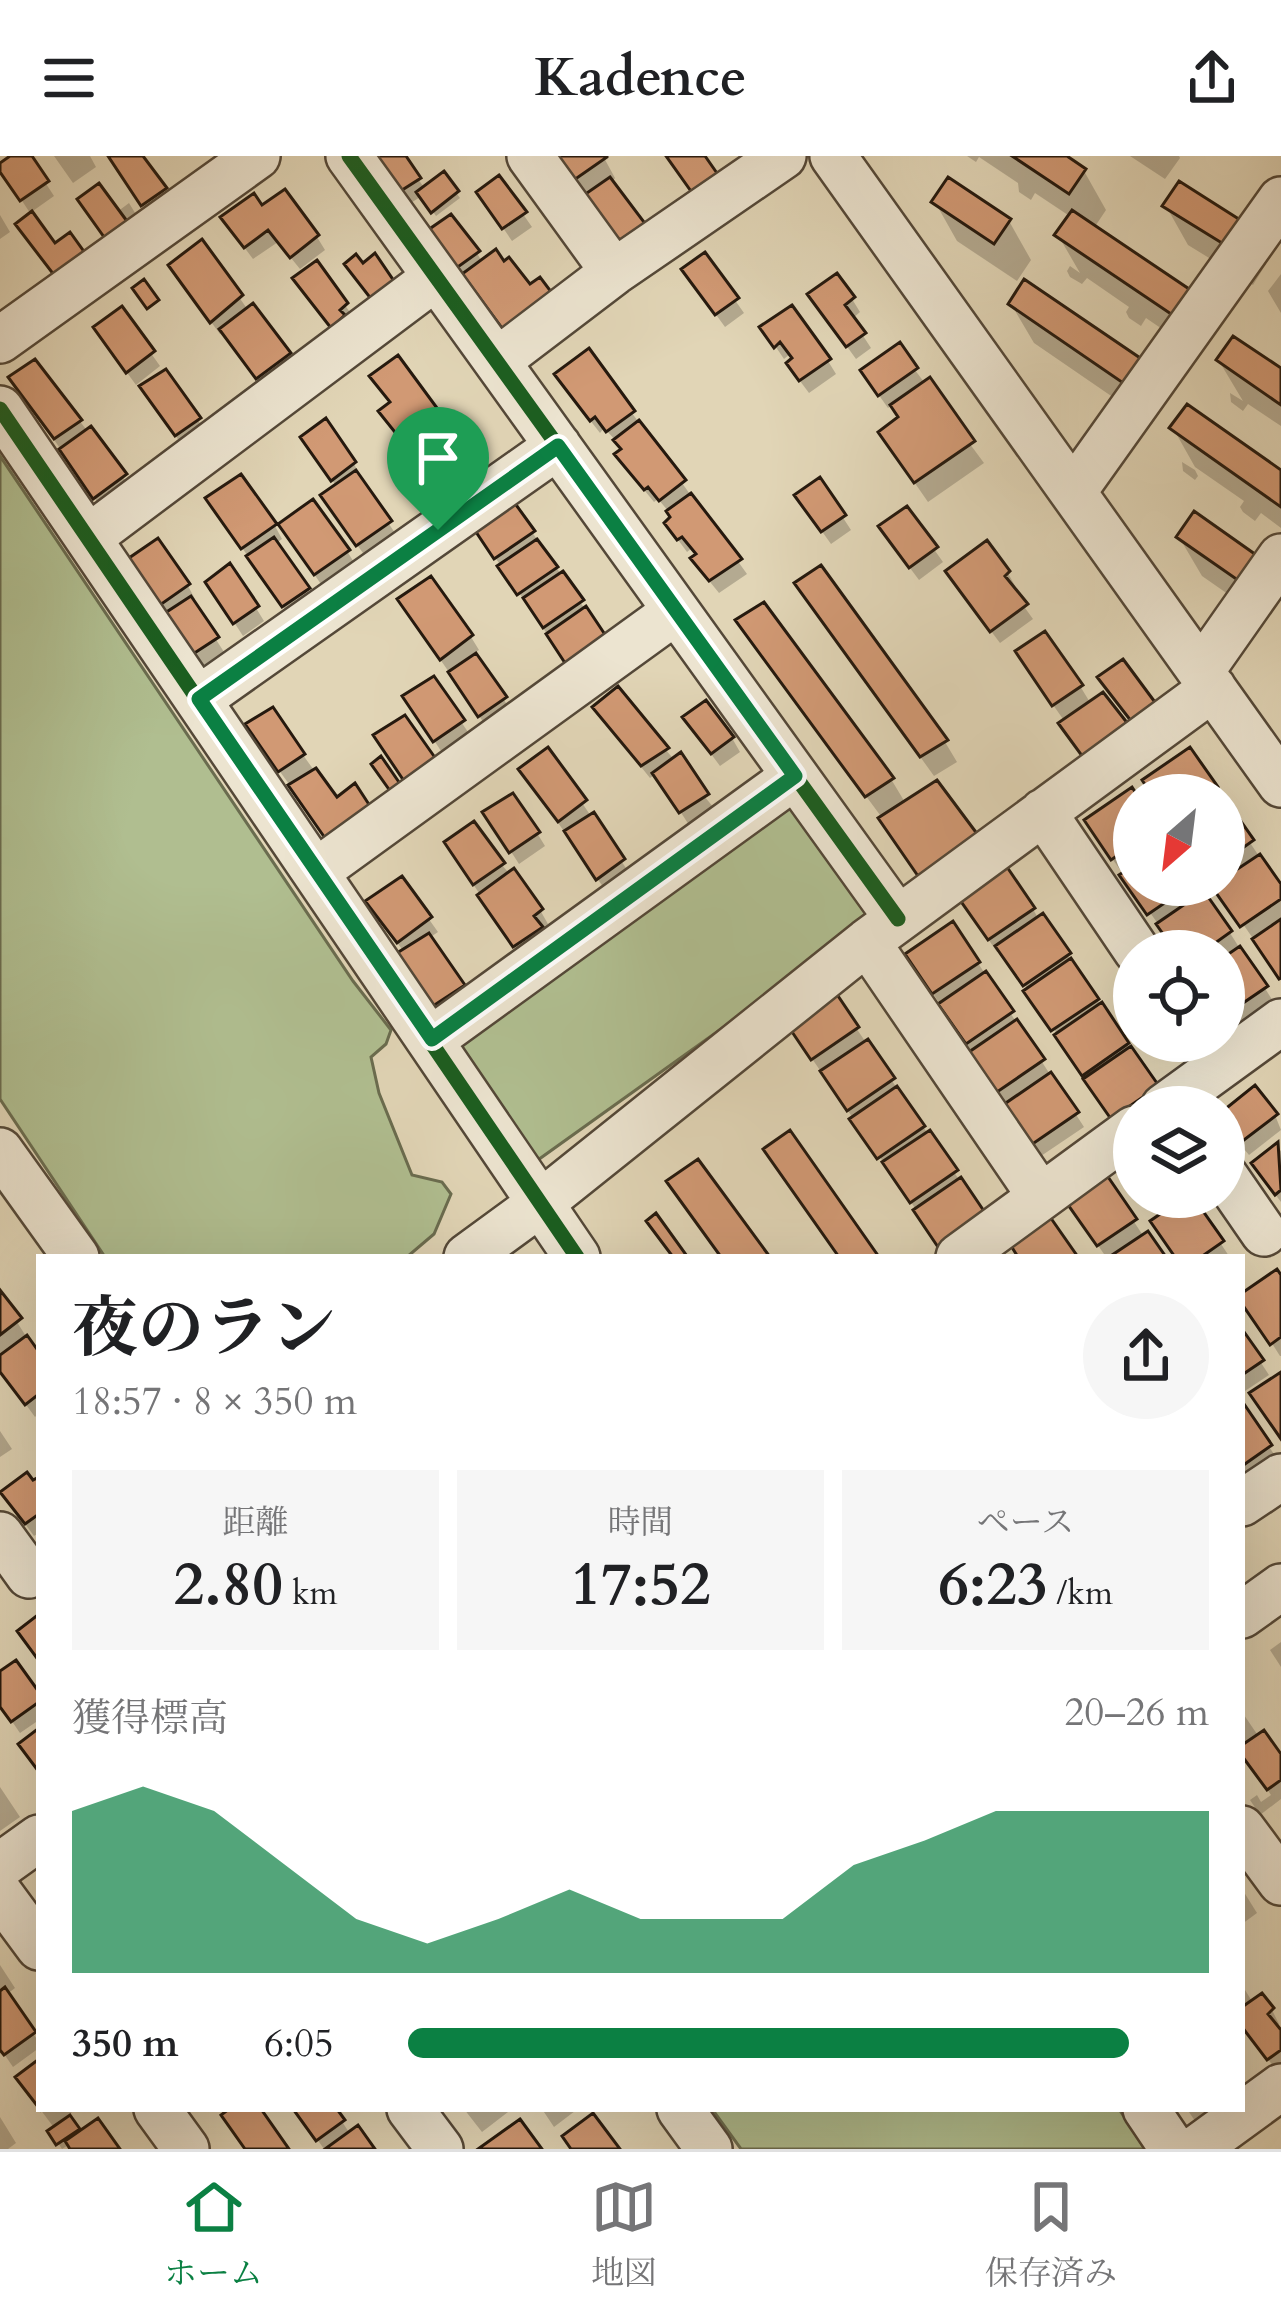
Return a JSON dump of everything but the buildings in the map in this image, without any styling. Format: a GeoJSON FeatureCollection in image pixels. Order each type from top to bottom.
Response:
{"type":"FeatureCollection","features":[{"type":"Feature","properties":{"kind":"street"},"geometry":{"type":"LineString","coordinates":[[0,340],[257,156]]}},
{"type":"Feature","properties":{"kind":"street"},"geometry":{"type":"LineString","coordinates":[[349,156],[795,776],[1041,1197]]}},
{"type":"Feature","properties":{"kind":"street"},"geometry":{"type":"LineString","coordinates":[[530,156],[614,272]]}},
{"type":"Feature","properties":{"kind":"street"},"geometry":{"type":"LineString","coordinates":[[496,361],[614,272],[783,156]]}},
{"type":"Feature","properties":{"kind":"street"},"geometry":{"type":"LineString","coordinates":[[833,156],[1281,784]]}},
{"type":"Feature","properties":{"kind":"street"},"geometry":{"type":"LineString","coordinates":[[1073,492],[1281,200]]}},
{"type":"Feature","properties":{"kind":"street"},"geometry":{"type":"LineString","coordinates":[[88,538],[436,277]]}},
{"type":"Feature","properties":{"kind":"street"},"geometry":{"type":"LineString","coordinates":[[0,409],[576,1254]]}},
{"type":"Feature","properties":{"kind":"street"},"geometry":{"type":"LineString","coordinates":[[199,699],[558,446]]}},
{"type":"Feature","properties":{"kind":"street"},"geometry":{"type":"LineString","coordinates":[[470,1254],[1207,680],[1281,557]]}},
{"type":"Feature","properties":{"kind":"street"},"geometry":{"type":"LineString","coordinates":[[317,871],[676,610]]}},
{"type":"Feature","properties":{"kind":"street"},"geometry":{"type":"LineString","coordinates":[[432,1039],[795,776]]}},
{"type":"Feature","properties":{"kind":"street"},"geometry":{"type":"LineString","coordinates":[[1043,812],[1123,930]]}},
{"type":"Feature","properties":{"kind":"street"},"geometry":{"type":"LineString","coordinates":[[1245,1038],[1281,1022]]}},
{"type":"Feature","properties":{"kind":"street"},"geometry":{"type":"LineString","coordinates":[[963,1254],[1113,1144]]}},
{"type":"Feature","properties":{"kind":"street"},"geometry":{"type":"LineString","coordinates":[[0,1151],[74,1254]]}},
{"type":"Feature","properties":{"kind":"street"},"geometry":{"type":"LineString","coordinates":[[1245,1209],[1262,1236]]}},
{"type":"Feature","properties":{"kind":"street"},"geometry":{"type":"LineString","coordinates":[[1245,1501],[1281,1477]]}},
{"type":"Feature","properties":{"kind":"street"},"geometry":{"type":"LineString","coordinates":[[0,1535],[23,1579]]}},
{"type":"Feature","properties":{"kind":"street"},"geometry":{"type":"LineString","coordinates":[[1245,1613],[1281,1587]]}},
{"type":"Feature","properties":{"kind":"street"},"geometry":{"type":"LineString","coordinates":[[1245,1833],[1281,1882]]}},
{"type":"Feature","properties":{"kind":"street"},"geometry":{"type":"LineString","coordinates":[[0,1866],[36,1840]]}},
{"type":"Feature","properties":{"kind":"street"},"geometry":{"type":"LineString","coordinates":[[0,1894],[36,1943]]}},
{"type":"Feature","properties":{"kind":"street"},"geometry":{"type":"LineString","coordinates":[[1196,2149],[1281,2087]]}},
{"type":"Feature","properties":{"kind":"street"},"geometry":{"type":"LineString","coordinates":[[159,2112],[187,2149]]}},
{"type":"Feature","properties":{"kind":"street"},"geometry":{"type":"LineString","coordinates":[[412,2112],[440,2149]]}},
{"type":"Feature","properties":{"kind":"street"},"geometry":{"type":"LineString","coordinates":[[1148,2112],[1173,2149]]}},
{"type":"Feature","properties":{"kind":"green space"},"geometry":{"type":"Polygon","coordinates":[[[0,456],[353,981],[391,1030],[386,1044],[371,1057],[379,1093],[412,1175],[442,1182],[451,1194],[434,1234],[411,1254],[103,1254],[0,1099],[0,456]]]}},
{"type":"Feature","properties":{"kind":"green space"},"geometry":{"type":"Polygon","coordinates":[[[790,801],[872,921],[535,1162],[454,1039],[790,801]]]}},
{"type":"Feature","properties":{"kind":"green space"},"geometry":{"type":"Polygon","coordinates":[[[714,2112],[1121,2112],[1145,2149],[741,2149],[714,2112]]]}},
{"type":"Feature","properties":{"kind":"cycle path"},"geometry":{"type":"LineString","coordinates":[[349,156],[898,919]]}},
{"type":"Feature","properties":{"kind":"cycle path"},"geometry":{"type":"LineString","coordinates":[[0,409],[575,1254]]}},
{"type":"Feature","properties":{"kind":"route"},"geometry":{"type":"LineString","coordinates":[[558,446],[795,776],[432,1039],[199,699],[438,530],[558,446]]}}]}
